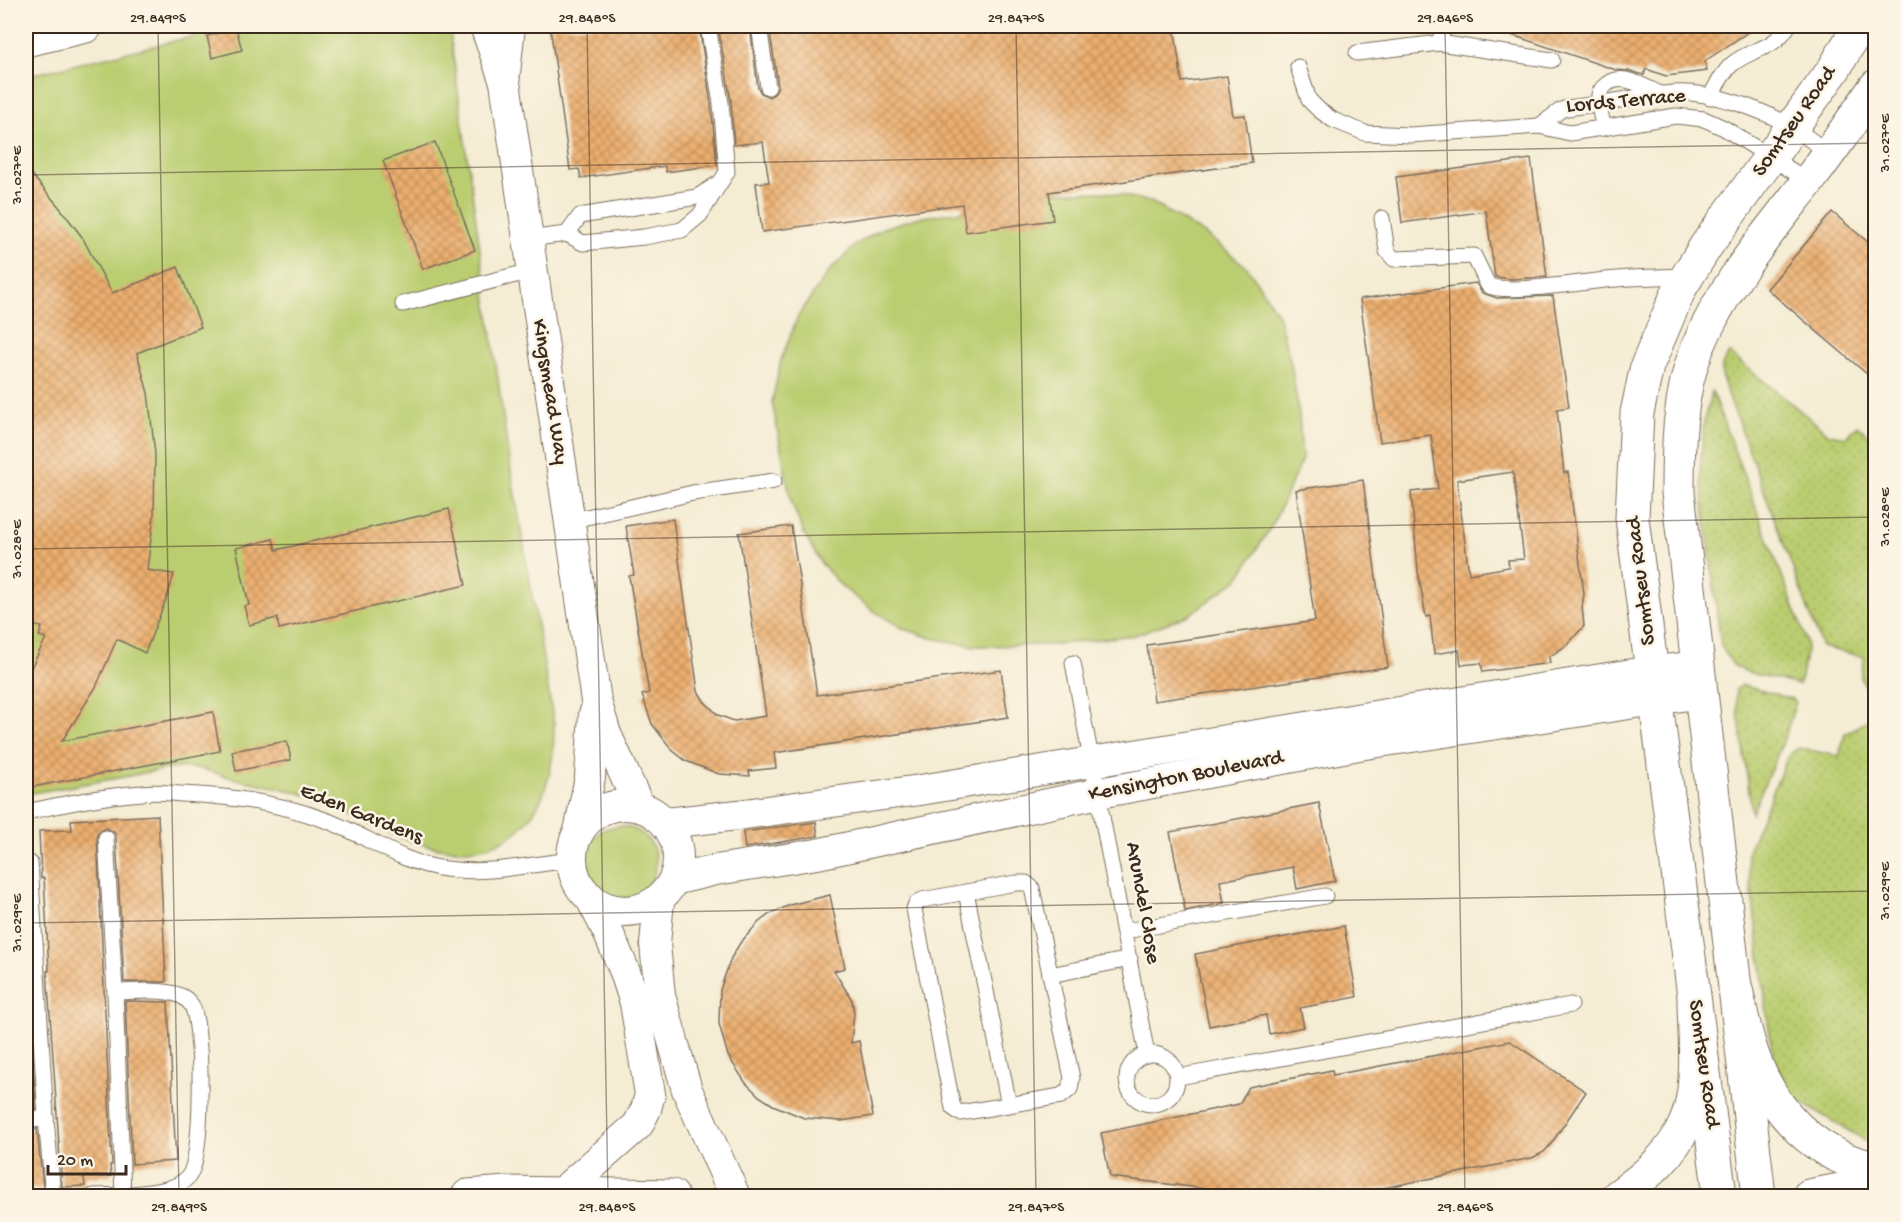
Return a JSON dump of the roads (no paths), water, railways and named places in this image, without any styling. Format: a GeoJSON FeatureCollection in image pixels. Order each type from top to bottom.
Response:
{"type":"FeatureCollection","features":[{"type":"Feature","properties":{"kind":"main road"},"geometry":{"type":"LineString","coordinates":[[26,40],[86,26]]}},
{"type":"Feature","properties":{"kind":"main road","name":"Somtseu Road"},"geometry":{"type":"LineString","coordinates":[[1720,1197],[1632,518],[1637,413],[1647,366],[1680,288],[1706,246],[1834,69],[1860,26]]}},
{"type":"Feature","properties":{"kind":"main road","name":"Somtseu Road"},"geometry":{"type":"LineString","coordinates":[[1759,1197],[1678,492],[1682,401],[1696,350],[1717,308],[1746,261],[1830,154],[1875,86]]}},
{"type":"Feature","properties":{"kind":"main road"},"geometry":{"type":"LineString","coordinates":[[1736,989],[1752,1056],[1767,1088],[1784,1114],[1802,1133],[1825,1150],[1846,1161],[1875,1168]]}},
{"type":"Feature","properties":{"kind":"main road"},"geometry":{"type":"LineString","coordinates":[[1618,1197],[1644,1178],[1669,1151],[1686,1122],[1694,1088],[1694,998]]}},
{"type":"Feature","properties":{"kind":"main road"},"geometry":{"type":"LineString","coordinates":[[1809,1197],[1875,1183]]}},
{"type":"Feature","properties":{"kind":"main road"},"geometry":{"type":"LineString","coordinates":[[468,1197],[506,1193],[672,1197]]}},
{"type":"Feature","properties":{"kind":"street","name":"Kingsmead Way"},"geometry":{"type":"LineString","coordinates":[[485,26],[505,82],[596,701],[606,734],[639,806]]}},
{"type":"Feature","properties":{"kind":"street","name":"Kingsmead Way"},"geometry":{"type":"LineString","coordinates":[[505,82],[510,26]]}},
{"type":"Feature","properties":{"kind":"street","name":"Kensington Boulevard"},"geometry":{"type":"LineString","coordinates":[[666,823],[855,800],[1092,760],[1699,679]]}},
{"type":"Feature","properties":{"kind":"street","name":"Kensington Boulevard"},"geometry":{"type":"LineString","coordinates":[[667,890],[716,870],[817,854],[1099,793],[1359,745],[1548,717],[1654,685]]}},
{"type":"Feature","properties":{"kind":"street","name":"Kingsmead Way"},"geometry":{"type":"LineString","coordinates":[[575,846],[590,777],[596,701]]}},
{"type":"Feature","properties":{"kind":"street"},"geometry":{"type":"LineString","coordinates":[[667,890],[641,909],[627,911],[601,905],[590,897],[574,874],[575,846],[586,821],[597,812],[611,806],[625,804],[639,806],[654,812],[666,823],[674,835],[678,850],[678,865],[667,890],[655,944],[660,996],[687,1090],[735,1197]]}},
{"type":"Feature","properties":{"kind":"street"},"geometry":{"type":"LineString","coordinates":[[560,1194],[638,1125],[650,1094],[635,1004],[612,942],[590,897]]}},
{"type":"Feature","properties":{"kind":"lane"},"geometry":{"type":"LineString","coordinates":[[527,239],[567,234],[583,243],[644,237],[682,230],[700,215],[727,172],[708,26]]}},
{"type":"Feature","properties":{"kind":"lane"},"geometry":{"type":"LineString","coordinates":[[759,26],[768,87]]}},
{"type":"Feature","properties":{"kind":"lane"},"geometry":{"type":"LineString","coordinates":[[1439,43],[1444,26]]}},
{"type":"Feature","properties":{"kind":"lane"},"geometry":{"type":"LineString","coordinates":[[1710,97],[1732,64],[1770,45],[1781,37],[1788,26]]}},
{"type":"Feature","properties":{"kind":"lane"},"geometry":{"type":"LineString","coordinates":[[1357,53],[1439,43],[1552,60]]}},
{"type":"Feature","properties":{"kind":"lane","name":"Lords Terrace"},"geometry":{"type":"LineString","coordinates":[[1298,67],[1309,100],[1319,110],[1333,120],[1365,133],[1410,135],[1539,126],[1570,132],[1676,116],[1704,119],[1724,128],[1808,182]]}},
{"type":"Feature","properties":{"kind":"lane"},"geometry":{"type":"LineString","coordinates":[[1604,128],[1599,104],[1601,88],[1611,81],[1620,79],[1631,81],[1660,95]]}},
{"type":"Feature","properties":{"kind":"lane","name":"Lords Terrace"},"geometry":{"type":"LineString","coordinates":[[1539,126],[1561,110],[1674,93],[1710,97],[1739,105],[1792,127],[1830,154]]}},
{"type":"Feature","properties":{"kind":"lane"},"geometry":{"type":"LineString","coordinates":[[567,234],[580,216],[696,197],[724,179]]}},
{"type":"Feature","properties":{"kind":"lane"},"geometry":{"type":"LineString","coordinates":[[1382,218],[1388,251],[1394,259],[1474,256],[1488,285],[1497,289],[1558,286],[1614,279],[1687,276]]}},
{"type":"Feature","properties":{"kind":"lane"},"geometry":{"type":"LineString","coordinates":[[403,304],[531,271]]}},
{"type":"Feature","properties":{"kind":"lane"},"geometry":{"type":"LineString","coordinates":[[569,521],[693,493],[774,481]]}},
{"type":"Feature","properties":{"kind":"lane","name":"Arundel Close"},"geometry":{"type":"LineString","coordinates":[[1074,663],[1147,1055]]}},
{"type":"Feature","properties":{"kind":"lane","name":"Eden Gardens"},"geometry":{"type":"LineString","coordinates":[[26,812],[92,798],[145,792],[223,796],[284,807],[307,814],[334,824],[397,856],[435,867],[481,870],[575,846]]}},
{"type":"Feature","properties":{"kind":"lane"},"geometry":{"type":"LineString","coordinates":[[106,838],[123,1195]]}},
{"type":"Feature","properties":{"kind":"lane"},"geometry":{"type":"LineString","coordinates":[[30,863],[53,1197]]}},
{"type":"Feature","properties":{"kind":"lane"},"geometry":{"type":"LineString","coordinates":[[1026,883],[1032,888],[1050,975],[1072,1078],[1070,1089],[1061,1096],[960,1113],[953,1108],[914,913],[916,904],[921,900],[1026,883]]}},
{"type":"Feature","properties":{"kind":"lane"},"geometry":{"type":"LineString","coordinates":[[966,892],[1009,1105]]}},
{"type":"Feature","properties":{"kind":"lane"},"geometry":{"type":"LineString","coordinates":[[1125,931],[1324,896]]}},
{"type":"Feature","properties":{"kind":"lane"},"geometry":{"type":"LineString","coordinates":[[1050,975],[1130,959]]}},
{"type":"Feature","properties":{"kind":"lane"},"geometry":{"type":"LineString","coordinates":[[93,1197],[172,1187],[190,1176],[196,1162],[199,1145],[201,1100],[197,1023],[192,1006],[173,992],[115,992]]}},
{"type":"Feature","properties":{"kind":"lane"},"geometry":{"type":"LineString","coordinates":[[1178,1077],[1571,1005]]}},
{"type":"Feature","properties":{"kind":"lane"},"geometry":{"type":"LineString","coordinates":[[1147,1055],[1159,1055],[1168,1060],[1178,1077],[1172,1095],[1165,1102],[1155,1105],[1136,1099],[1130,1092],[1127,1082],[1132,1064],[1140,1057],[1147,1055]]}},
{"type":"Feature","properties":{"kind":"lane"},"geometry":{"type":"LineString","coordinates":[[26,1120],[46,1118]]}}]}
